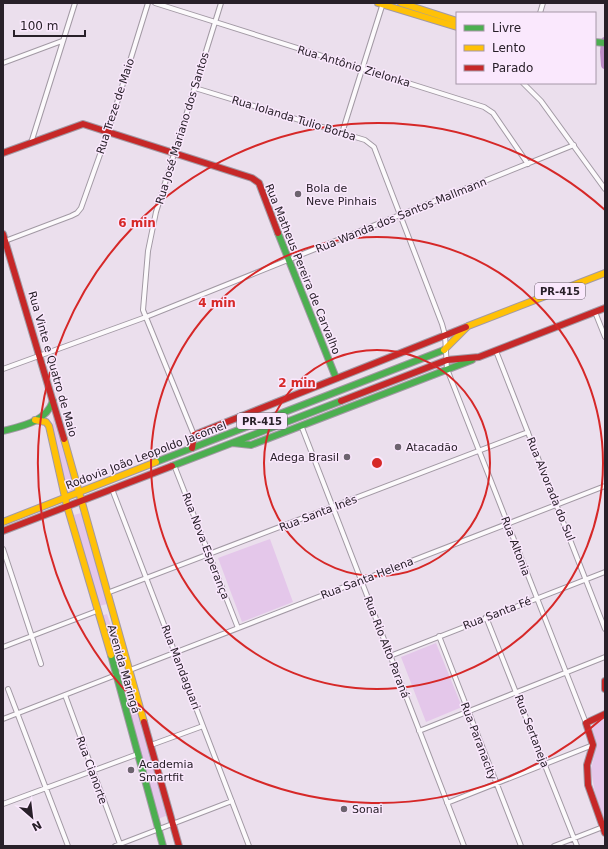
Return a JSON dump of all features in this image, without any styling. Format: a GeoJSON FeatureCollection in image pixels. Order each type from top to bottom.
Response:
{"type":"FeatureCollection","features":[{"type":"Feature","properties":{"kind":"main road"},"geometry":{"type":"LineString","coordinates":[[401,3],[456,21]]}},
{"type":"Feature","properties":{"kind":"main road"},"geometry":{"type":"LineString","coordinates":[[381,4],[456,27]]}},
{"type":"Feature","properties":{"kind":"main road","name":"Rua Matheus Pereira de Carvalho"},"geometry":{"type":"LineString","coordinates":[[31,143],[83,124],[252,178],[260,184],[288,259],[336,378]]}},
{"type":"Feature","properties":{"kind":"main road"},"geometry":{"type":"LineString","coordinates":[[3,153],[31,143]]}},
{"type":"Feature","properties":{"kind":"main road","name":"Rua Vinte e Quatro de Maio"},"geometry":{"type":"LineString","coordinates":[[4,239],[53,400],[80,501]]}},
{"type":"Feature","properties":{"kind":"main road","name":"Rodovia João Leopoldo Jacomel"},"geometry":{"type":"LineString","coordinates":[[194,435],[605,273]]}},
{"type":"Feature","properties":{"kind":"main road","name":"Rodovia João Leopoldo Jacomel"},"geometry":{"type":"LineString","coordinates":[[231,443],[251,445],[605,308]]}},
{"type":"Feature","properties":{"kind":"main road","name":"Rodovia João Leopoldo Jacomel"},"geometry":{"type":"LineString","coordinates":[[3,522],[446,349],[468,326]]}},
{"type":"Feature","properties":{"kind":"main road","name":"Rodovia João Leopoldo Jacomel"},"geometry":{"type":"LineString","coordinates":[[3,531],[447,360],[479,357]]}},
{"type":"Feature","properties":{"kind":"main road"},"geometry":{"type":"LineString","coordinates":[[3,431],[36,420],[50,410],[53,400]]}},
{"type":"Feature","properties":{"kind":"main road","name":"Rua Vinte e Quatro de Maio"},"geometry":{"type":"LineString","coordinates":[[36,420],[46,422],[49,426],[65,498]]}},
{"type":"Feature","properties":{"kind":"main road"},"geometry":{"type":"LineString","coordinates":[[192,448],[194,435]]}},
{"type":"Feature","properties":{"kind":"main road","name":"Avenida Maringá"},"geometry":{"type":"LineString","coordinates":[[65,498],[163,846]]}},
{"type":"Feature","properties":{"kind":"main road","name":"Avenida Maringá"},"geometry":{"type":"LineString","coordinates":[[80,501],[130,670],[179,846]]}},
{"type":"Feature","properties":{"kind":"main road"},"geometry":{"type":"LineString","coordinates":[[97,611],[110,606]]}},
{"type":"Feature","properties":{"kind":"main road"},"geometry":{"type":"LineString","coordinates":[[116,675],[130,670]]}},
{"type":"Feature","properties":{"kind":"main road"},"geometry":{"type":"LineString","coordinates":[[605,681],[605,689]]}},
{"type":"Feature","properties":{"kind":"main road"},"geometry":{"type":"LineString","coordinates":[[604,830],[588,784],[588,765],[593,745],[586,723],[605,714]]}},
{"type":"Feature","properties":{"kind":"street"},"geometry":{"type":"LineString","coordinates":[[31,143],[75,3]]}},
{"type":"Feature","properties":{"kind":"street","name":"Rua Treze de Maio"},"geometry":{"type":"LineString","coordinates":[[4,239],[71,216],[77,213],[81,208],[108,132],[148,3]]}},
{"type":"Feature","properties":{"kind":"street","name":"Rua Antônio Zielonka"},"geometry":{"type":"LineString","coordinates":[[154,3],[484,107],[493,113],[528,164]]}},
{"type":"Feature","properties":{"kind":"street","name":"Rua José Mariano dos Santos"},"geometry":{"type":"LineString","coordinates":[[194,435],[143,310],[148,251],[156,212],[221,3]]}},
{"type":"Feature","properties":{"kind":"street"},"geometry":{"type":"LineString","coordinates":[[342,132],[363,68],[381,4]]}},
{"type":"Feature","properties":{"kind":"street"},"geometry":{"type":"LineString","coordinates":[[3,63],[62,41]]}},
{"type":"Feature","properties":{"kind":"street"},"geometry":{"type":"LineString","coordinates":[[524,84],[541,101],[605,189]]}},
{"type":"Feature","properties":{"kind":"street","name":"Rua Iolanda Tulio Borba"},"geometry":{"type":"LineString","coordinates":[[195,88],[342,132],[365,140],[374,147],[402,215],[445,335],[448,369]]}},
{"type":"Feature","properties":{"kind":"street","name":"Rua Wanda dos Santos Mallmann"},"geometry":{"type":"LineString","coordinates":[[3,369],[146,317],[574,145]]}},
{"type":"Feature","properties":{"kind":"street"},"geometry":{"type":"LineString","coordinates":[[595,312],[605,338]]}},
{"type":"Feature","properties":{"kind":"street","name":"Rua Alvorada do Sul"},"geometry":{"type":"LineString","coordinates":[[496,350],[558,504],[605,629]]}},
{"type":"Feature","properties":{"kind":"street","name":"Rua Altonia"},"geometry":{"type":"LineString","coordinates":[[448,369],[565,673],[586,723]]}},
{"type":"Feature","properties":{"kind":"street","name":"Rua Rio Alto Paraná"},"geometry":{"type":"LineString","coordinates":[[301,425],[464,846]]}},
{"type":"Feature","properties":{"kind":"street","name":"Rua Santa Inês"},"geometry":{"type":"LineString","coordinates":[[107,593],[209,556],[480,449],[528,432]]}},
{"type":"Feature","properties":{"kind":"street","name":"Rua Nova Esperança"},"geometry":{"type":"LineString","coordinates":[[174,465],[238,628]]}},
{"type":"Feature","properties":{"kind":"street","name":"Rua Santa Helena"},"geometry":{"type":"LineString","coordinates":[[130,670],[605,486]]}},
{"type":"Feature","properties":{"kind":"street","name":"Rua Mandaguari"},"geometry":{"type":"LineString","coordinates":[[112,489],[250,846]]}},
{"type":"Feature","properties":{"kind":"street"},"geometry":{"type":"LineString","coordinates":[[3,549],[42,664]]}},
{"type":"Feature","properties":{"kind":"street","name":"Rua Santa Fé"},"geometry":{"type":"LineString","coordinates":[[390,656],[486,617],[605,572]]}},
{"type":"Feature","properties":{"kind":"street"},"geometry":{"type":"LineString","coordinates":[[3,647],[97,611]]}},
{"type":"Feature","properties":{"kind":"street","name":"Rua Sertaneja"},"geometry":{"type":"LineString","coordinates":[[486,617],[577,846]]}},
{"type":"Feature","properties":{"kind":"street","name":"Rua Paranacity"},"geometry":{"type":"LineString","coordinates":[[439,636],[521,846]]}},
{"type":"Feature","properties":{"kind":"street"},"geometry":{"type":"LineString","coordinates":[[420,730],[467,710],[605,657]]}},
{"type":"Feature","properties":{"kind":"street"},"geometry":{"type":"LineString","coordinates":[[3,719],[116,675]]}},
{"type":"Feature","properties":{"kind":"street"},"geometry":{"type":"LineString","coordinates":[[8,688],[68,846]]}},
{"type":"Feature","properties":{"kind":"street","name":"Rua Cianorte"},"geometry":{"type":"LineString","coordinates":[[65,695],[120,844]]}},
{"type":"Feature","properties":{"kind":"street"},"geometry":{"type":"LineString","coordinates":[[151,745],[203,726]]}},
{"type":"Feature","properties":{"kind":"street"},"geometry":{"type":"LineString","coordinates":[[447,803],[593,745]]}},
{"type":"Feature","properties":{"kind":"street"},"geometry":{"type":"LineString","coordinates":[[3,804],[138,754]]}},
{"type":"Feature","properties":{"kind":"street"},"geometry":{"type":"LineString","coordinates":[[116,846],[232,801]]}},
{"type":"Feature","properties":{"kind":"street"},"geometry":{"type":"LineString","coordinates":[[554,846],[574,838],[604,830]]}},
{"type":"Feature","properties":{"kind":"shaded area"},"geometry":{"type":"Polygon","coordinates":[[[53,418],[75,490],[66,492],[53,435],[53,418]]]}},
{"type":"Feature","properties":{"kind":"shaded area"},"geometry":{"type":"Polygon","coordinates":[[[81,513],[107,604],[99,606],[74,515],[81,513]]]}},
{"type":"Feature","properties":{"kind":"shaded area"},"geometry":{"type":"Polygon","coordinates":[[[270,539],[293,602],[242,622],[218,558],[270,539]]]}},
{"type":"Feature","properties":{"kind":"shaded area"},"geometry":{"type":"Polygon","coordinates":[[[107,614],[124,663],[118,665],[101,616],[107,614]]]}},
{"type":"Feature","properties":{"kind":"shaded area"},"geometry":{"type":"Polygon","coordinates":[[[436,643],[462,707],[426,722],[401,657],[436,643]]]}},
{"type":"Feature","properties":{"kind":"shaded area"},"geometry":{"type":"Polygon","coordinates":[[[128,673],[168,815],[158,819],[121,676],[128,673]]]}},
{"type":"Feature","properties":{"kind":"shaded area"},"geometry":{"type":"Polygon","coordinates":[[[605,717],[605,823],[595,793],[591,770],[596,747],[592,726],[595,721],[605,717]]]}},
{"type":"Feature","properties":{"kind":"waterway"},"geometry":{"type":"LineString","coordinates":[[605,41],[605,65]]}},
{"type":"Feature","properties":{"kind":"traffic: fast"},"geometry":{"type":"LineString","coordinates":[[596,42],[605,43]]}},
{"type":"Feature","properties":{"kind":"traffic: fast"},"geometry":{"type":"LineString","coordinates":[[278,233],[336,378]]}},
{"type":"Feature","properties":{"kind":"traffic: fast"},"geometry":{"type":"LineString","coordinates":[[156,462],[444,350]]}},
{"type":"Feature","properties":{"kind":"traffic: fast"},"geometry":{"type":"LineString","coordinates":[[233,443],[251,445],[472,360]]}},
{"type":"Feature","properties":{"kind":"traffic: fast"},"geometry":{"type":"LineString","coordinates":[[3,431],[25,425],[39,418],[50,408],[53,401]]}},
{"type":"Feature","properties":{"kind":"traffic: fast"},"geometry":{"type":"LineString","coordinates":[[172,466],[341,401]]}},
{"type":"Feature","properties":{"kind":"traffic: fast"},"geometry":{"type":"LineString","coordinates":[[111,655],[163,846]]}},
{"type":"Feature","properties":{"kind":"traffic: slow"},"geometry":{"type":"LineString","coordinates":[[378,3],[456,27]]}},
{"type":"Feature","properties":{"kind":"traffic: slow"},"geometry":{"type":"LineString","coordinates":[[401,3],[456,21]]}},
{"type":"Feature","properties":{"kind":"traffic: slow"},"geometry":{"type":"LineString","coordinates":[[444,350],[468,326],[605,273]]}},
{"type":"Feature","properties":{"kind":"traffic: slow"},"geometry":{"type":"LineString","coordinates":[[35,420],[46,422],[49,426],[67,506],[111,655]]}},
{"type":"Feature","properties":{"kind":"traffic: slow"},"geometry":{"type":"LineString","coordinates":[[64,439],[144,722]]}},
{"type":"Feature","properties":{"kind":"traffic: slow"},"geometry":{"type":"LineString","coordinates":[[3,522],[156,462]]}},
{"type":"Feature","properties":{"kind":"traffic: jam"},"geometry":{"type":"LineString","coordinates":[[3,153],[83,124],[252,178],[259,183],[278,233]]}},
{"type":"Feature","properties":{"kind":"traffic: jam"},"geometry":{"type":"LineString","coordinates":[[3,234],[64,439]]}},
{"type":"Feature","properties":{"kind":"traffic: jam"},"geometry":{"type":"LineString","coordinates":[[341,401],[447,360],[479,357],[605,308]]}},
{"type":"Feature","properties":{"kind":"traffic: jam"},"geometry":{"type":"LineString","coordinates":[[192,448],[194,435],[466,327]]}},
{"type":"Feature","properties":{"kind":"traffic: jam"},"geometry":{"type":"LineString","coordinates":[[3,531],[172,466]]}},
{"type":"Feature","properties":{"kind":"traffic: jam"},"geometry":{"type":"LineString","coordinates":[[605,681],[605,689]]}},
{"type":"Feature","properties":{"kind":"traffic: jam"},"geometry":{"type":"LineString","coordinates":[[605,714],[586,723],[593,745],[587,765],[588,785],[605,833]]}},
{"type":"Feature","properties":{"kind":"traffic: jam"},"geometry":{"type":"LineString","coordinates":[[144,722],[179,846]]}},
{"type":"Feature","properties":{"kind":"place","name":"Bola de Neve Pinhais"},"geometry":{"type":"Point","coordinates":[298,194]}},
{"type":"Feature","properties":{"kind":"place","name":"Atacadão"},"geometry":{"type":"Point","coordinates":[398,447]}},
{"type":"Feature","properties":{"kind":"place","name":"Adega Brasil"},"geometry":{"type":"Point","coordinates":[347,457]}},
{"type":"Feature","properties":{"kind":"place","name":"Academia Smartfit"},"geometry":{"type":"Point","coordinates":[131,770]}},
{"type":"Feature","properties":{"kind":"place","name":"Sonai"},"geometry":{"type":"Point","coordinates":[344,809]}}]}
